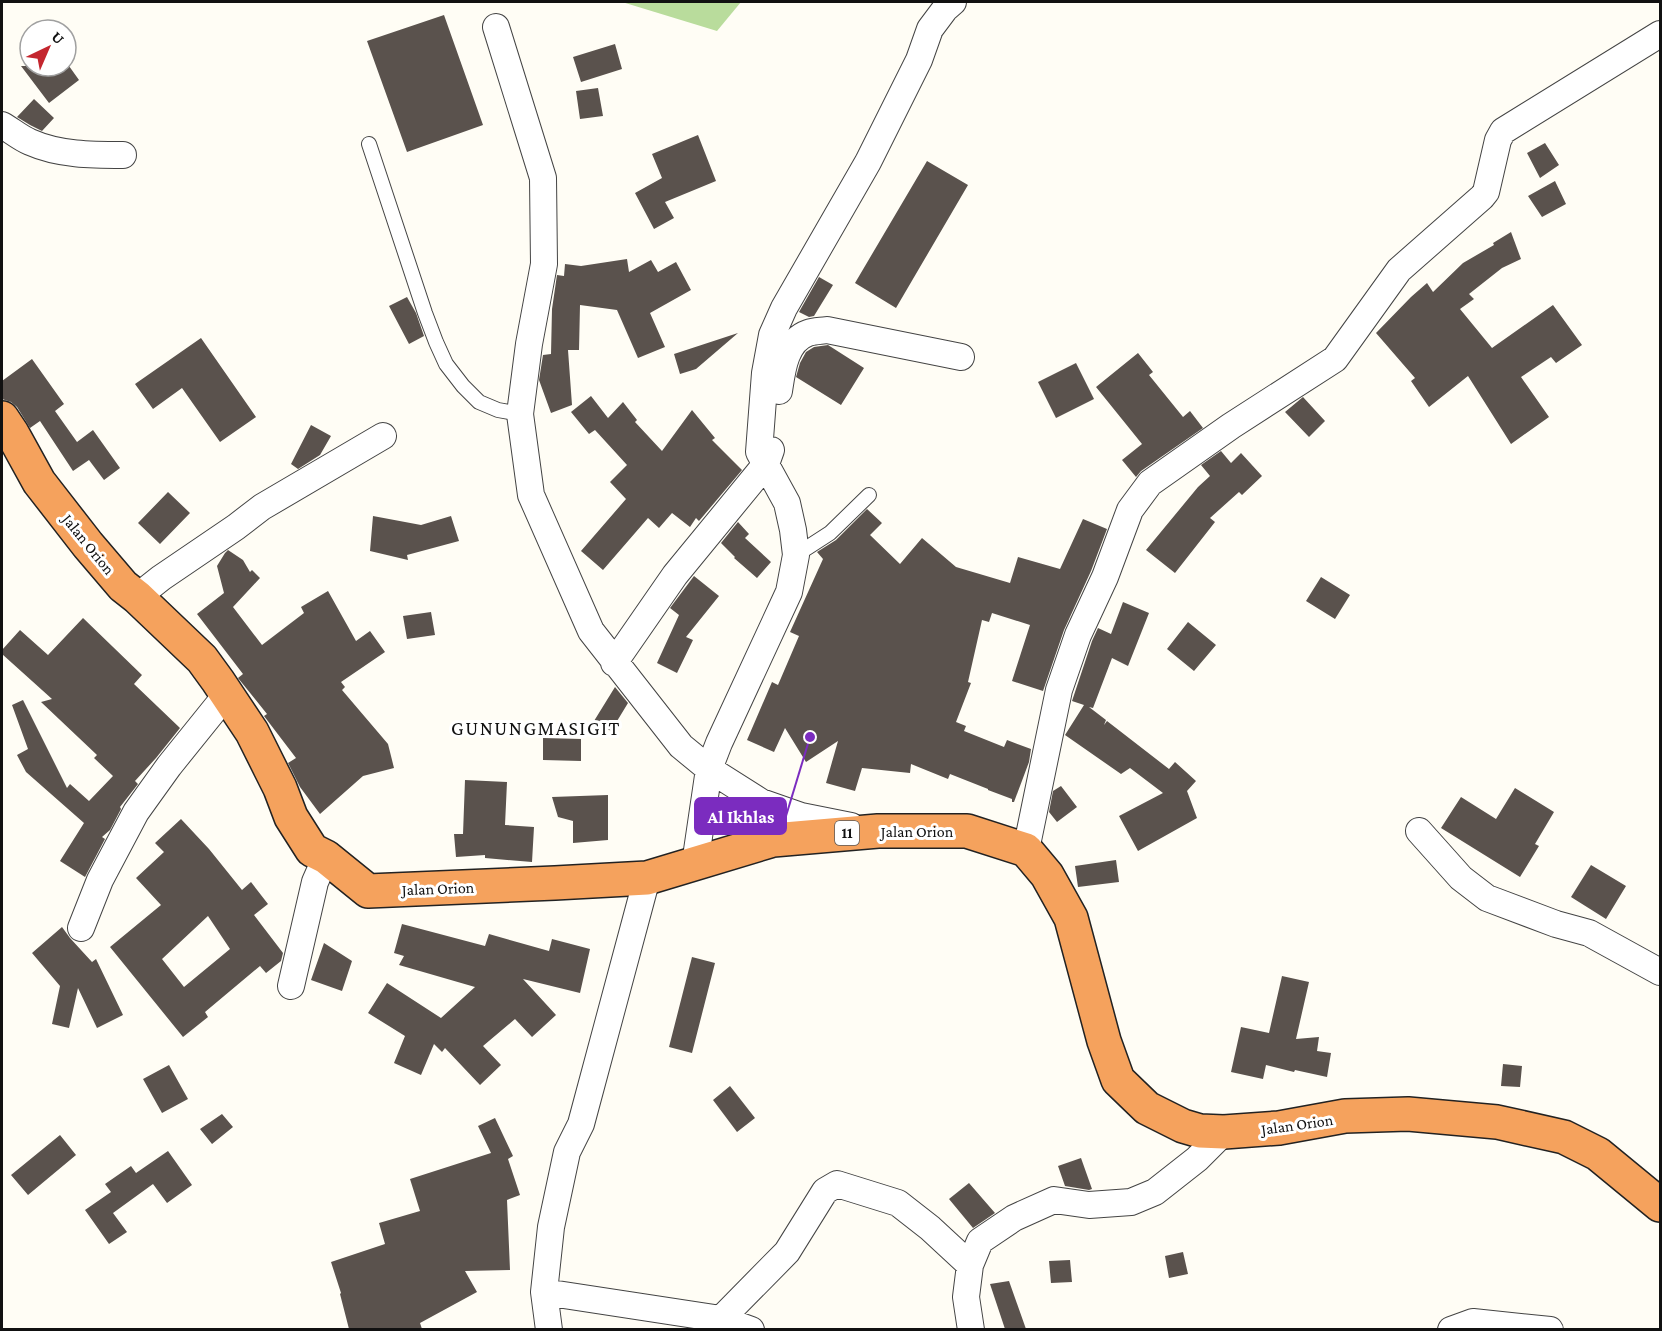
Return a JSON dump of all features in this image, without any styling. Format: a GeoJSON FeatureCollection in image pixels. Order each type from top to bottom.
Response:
{"type":"FeatureCollection","features":[{"type":"Feature","properties":{"kind":"highway","name":"Jalan Orion"},"geometry":{"type":"LineString","coordinates":[[2,418],[39,482],[88,545],[123,586],[202,659],[227,693],[252,732],[280,788],[291,818],[312,850],[326,857],[368,891],[646,878],[773,840],[878,831],[967,831],[1026,850],[1047,875],[1071,918],[1104,1041],[1118,1080],[1147,1108],[1183,1126],[1200,1131],[1224,1132],[1279,1128],[1345,1116],[1408,1114],[1497,1122],[1564,1137],[1598,1154],[1660,1205]]}},
{"type":"Feature","properties":{"kind":"street"},"geometry":{"type":"LineString","coordinates":[[695,864],[709,769],[789,592],[796,555],[787,503],[759,452],[765,373],[772,334],[784,308],[868,162],[919,60],[930,29],[953,2]]}},
{"type":"Feature","properties":{"kind":"street"},"geometry":{"type":"LineString","coordinates":[[496,27],[543,178],[544,264],[520,414],[531,495],[591,631],[681,746],[709,769],[761,802],[801,816],[878,831]]}},
{"type":"Feature","properties":{"kind":"street"},"geometry":{"type":"LineString","coordinates":[[1026,850],[1059,690],[1078,635],[1105,578],[1130,510],[1150,483],[1231,426],[1335,359],[1399,270],[1486,192],[1498,140],[1503,131],[1660,34]]}},
{"type":"Feature","properties":{"kind":"street"},"geometry":{"type":"LineString","coordinates":[[2,125],[29,142],[51,149],[86,155],[123,155]]}},
{"type":"Feature","properties":{"kind":"street"},"geometry":{"type":"LineString","coordinates":[[614,663],[675,575],[766,464],[778,429],[778,390],[783,364],[792,345],[807,333],[827,330],[961,357]]}},
{"type":"Feature","properties":{"kind":"street"},"geometry":{"type":"LineString","coordinates":[[137,597],[262,507],[383,436]]}},
{"type":"Feature","properties":{"kind":"street"},"geometry":{"type":"LineString","coordinates":[[81,928],[100,880],[136,812],[227,693]]}},
{"type":"Feature","properties":{"kind":"street"},"geometry":{"type":"LineString","coordinates":[[1419,831],[1461,878],[1487,898],[1556,924],[1588,933],[1660,972]]}},
{"type":"Feature","properties":{"kind":"street"},"geometry":{"type":"LineString","coordinates":[[291,986],[315,882],[326,857]]}},
{"type":"Feature","properties":{"kind":"street"},"geometry":{"type":"LineString","coordinates":[[549,1329],[544,1292],[551,1227],[562,1171],[567,1152],[581,1124],[646,878]]}},
{"type":"Feature","properties":{"kind":"street"},"geometry":{"type":"LineString","coordinates":[[971,1329],[966,1297],[970,1265],[981,1240],[1014,1218],[1054,1200],[1089,1205],[1131,1202],[1155,1192],[1197,1159],[1224,1132]]}},
{"type":"Feature","properties":{"kind":"street"},"geometry":{"type":"LineString","coordinates":[[721,1319],[787,1252],[825,1191],[837,1184],[898,1203],[930,1228],[970,1265]]}},
{"type":"Feature","properties":{"kind":"street"},"geometry":{"type":"LineString","coordinates":[[544,1292],[721,1319],[751,1329]]}},
{"type":"Feature","properties":{"kind":"street"},"geometry":{"type":"LineString","coordinates":[[1451,1329],[1473,1322],[1550,1329]]}},
{"type":"Feature","properties":{"kind":"lane"},"geometry":{"type":"LineString","coordinates":[[369,144],[425,313],[446,364],[479,402],[498,410],[520,414]]}},
{"type":"Feature","properties":{"kind":"lane"},"geometry":{"type":"LineString","coordinates":[[796,555],[830,533],[868,495]]}},
{"type":"Feature","properties":{"kind":"green space"},"geometry":{"type":"Polygon","coordinates":[[[622,2],[741,2],[717,31],[622,2]]]}},
{"type":"Feature","properties":{"kind":"building"},"geometry":{"type":"Polygon","coordinates":[[[444,15],[483,125],[407,152],[367,41],[444,15]]]}},
{"type":"Feature","properties":{"kind":"building"},"geometry":{"type":"Polygon","coordinates":[[[615,44],[622,69],[581,82],[573,57],[615,44]]]}},
{"type":"Feature","properties":{"kind":"building"},"geometry":{"type":"Polygon","coordinates":[[[30,78],[78,78],[79,80],[49,103],[30,78]]]}},
{"type":"Feature","properties":{"kind":"building"},"geometry":{"type":"Polygon","coordinates":[[[598,88],[603,116],[580,119],[576,91],[598,88]]]}},
{"type":"Feature","properties":{"kind":"building"},"geometry":{"type":"Polygon","coordinates":[[[34,99],[54,118],[42,131],[17,117],[34,99]]]}},
{"type":"Feature","properties":{"kind":"building"},"geometry":{"type":"Polygon","coordinates":[[[698,135],[716,181],[665,202],[674,218],[654,229],[635,193],[662,178],[652,154],[698,135]]]}},
{"type":"Feature","properties":{"kind":"building"},"geometry":{"type":"Polygon","coordinates":[[[1545,143],[1559,165],[1540,178],[1527,153],[1545,143]]]}},
{"type":"Feature","properties":{"kind":"building"},"geometry":{"type":"Polygon","coordinates":[[[927,161],[968,185],[896,308],[855,283],[927,161]]]}},
{"type":"Feature","properties":{"kind":"building"},"geometry":{"type":"Polygon","coordinates":[[[1555,181],[1566,204],[1542,217],[1528,196],[1555,181]]]}},
{"type":"Feature","properties":{"kind":"building"},"geometry":{"type":"Polygon","coordinates":[[[1511,232],[1521,259],[1502,268],[1469,294],[1474,299],[1460,309],[1492,348],[1553,305],[1582,345],[1556,363],[1551,357],[1521,377],[1549,417],[1511,444],[1468,376],[1429,407],[1411,381],[1415,378],[1376,333],[1427,283],[1433,292],[1463,263],[1511,232]]]}},
{"type":"Feature","properties":{"kind":"building"},"geometry":{"type":"Polygon","coordinates":[[[627,259],[629,272],[651,260],[658,272],[676,262],[691,290],[650,313],[665,347],[638,358],[617,310],[580,305],[579,350],[568,350],[572,405],[551,413],[539,380],[543,355],[551,354],[552,309],[557,275],[564,276],[565,264],[581,266],[627,259]]]}},
{"type":"Feature","properties":{"kind":"building"},"geometry":{"type":"Polygon","coordinates":[[[819,277],[833,285],[814,316],[809,317],[799,312],[819,277]]]}},
{"type":"Feature","properties":{"kind":"building"},"geometry":{"type":"Polygon","coordinates":[[[407,297],[416,313],[424,336],[409,344],[389,306],[407,297]]]}},
{"type":"Feature","properties":{"kind":"building"},"geometry":{"type":"Polygon","coordinates":[[[738,333],[696,369],[680,374],[674,354],[738,333]]]}},
{"type":"Feature","properties":{"kind":"building"},"geometry":{"type":"Polygon","coordinates":[[[201,338],[256,417],[220,442],[182,388],[153,409],[135,384],[201,338]]]}},
{"type":"Feature","properties":{"kind":"building"},"geometry":{"type":"Polygon","coordinates":[[[828,345],[864,368],[841,405],[796,377],[806,352],[814,347],[828,345]]]}},
{"type":"Feature","properties":{"kind":"building"},"geometry":{"type":"Polygon","coordinates":[[[1138,353],[1153,372],[1149,375],[1183,417],[1190,411],[1203,428],[1141,471],[1136,477],[1122,460],[1142,444],[1096,387],[1138,353]]]}},
{"type":"Feature","properties":{"kind":"building"},"geometry":{"type":"Polygon","coordinates":[[[32,359],[64,404],[55,411],[77,442],[93,430],[120,468],[104,480],[89,460],[73,471],[40,421],[30,428],[17,407],[2,399],[2,381],[32,359]]]}},
{"type":"Feature","properties":{"kind":"building"},"geometry":{"type":"Polygon","coordinates":[[[1076,363],[1094,399],[1056,418],[1038,382],[1076,363]]]}},
{"type":"Feature","properties":{"kind":"building"},"geometry":{"type":"Polygon","coordinates":[[[591,396],[608,418],[623,402],[637,420],[635,422],[662,451],[692,410],[715,438],[712,440],[742,470],[699,521],[696,518],[690,527],[672,513],[659,528],[648,518],[603,570],[581,551],[626,499],[610,482],[627,465],[595,430],[589,434],[571,412],[591,396]]]}},
{"type":"Feature","properties":{"kind":"building"},"geometry":{"type":"Polygon","coordinates":[[[1303,397],[1325,421],[1309,437],[1285,412],[1303,397]]]}},
{"type":"Feature","properties":{"kind":"building"},"geometry":{"type":"Polygon","coordinates":[[[311,425],[331,436],[320,455],[298,469],[291,464],[311,425]]]}},
{"type":"Feature","properties":{"kind":"building"},"geometry":{"type":"Polygon","coordinates":[[[1221,451],[1231,463],[1241,453],[1262,476],[1242,495],[1239,492],[1210,518],[1215,522],[1175,573],[1146,550],[1198,487],[1210,476],[1201,465],[1221,451]]]}},
{"type":"Feature","properties":{"kind":"building"},"geometry":{"type":"Polygon","coordinates":[[[168,492],[190,513],[160,544],[138,523],[168,492]]]}},
{"type":"Feature","properties":{"kind":"building"},"geometry":{"type":"Polygon","coordinates":[[[867,509],[882,523],[870,535],[900,564],[922,538],[956,567],[1010,583],[1018,557],[1060,569],[1083,519],[1107,529],[1064,630],[1043,691],[1012,681],[1030,625],[992,613],[989,622],[982,620],[968,682],[971,683],[956,722],[966,726],[964,731],[1004,747],[1007,740],[1031,749],[1029,762],[1014,802],[1012,799],[950,774],[948,779],[911,764],[910,773],[862,768],[855,791],[826,783],[838,741],[806,762],[785,728],[774,752],[747,740],[772,682],[778,685],[799,636],[790,632],[823,559],[817,552],[836,540],[867,509]]]}},
{"type":"Feature","properties":{"kind":"building"},"geometry":{"type":"Polygon","coordinates":[[[373,516],[421,525],[451,516],[459,541],[407,555],[408,560],[370,551],[373,516]]]}},
{"type":"Feature","properties":{"kind":"building"},"geometry":{"type":"Polygon","coordinates":[[[738,522],[749,534],[745,538],[771,562],[757,578],[721,543],[738,522]]]}},
{"type":"Feature","properties":{"kind":"building"},"geometry":{"type":"Polygon","coordinates":[[[228,550],[243,560],[250,572],[252,570],[260,578],[233,607],[262,645],[304,613],[301,607],[328,591],[356,641],[370,631],[385,652],[341,682],[345,687],[342,690],[388,744],[394,768],[363,776],[320,814],[300,787],[288,763],[296,758],[264,716],[267,714],[238,678],[243,674],[197,614],[224,593],[217,566],[228,550]]]}},
{"type":"Feature","properties":{"kind":"building"},"geometry":{"type":"Polygon","coordinates":[[[694,576],[719,596],[686,637],[693,640],[677,673],[657,663],[679,615],[670,608],[694,576]]]}},
{"type":"Feature","properties":{"kind":"building"},"geometry":{"type":"Polygon","coordinates":[[[1321,577],[1350,595],[1335,619],[1306,601],[1321,577]]]}},
{"type":"Feature","properties":{"kind":"building"},"geometry":{"type":"Polygon","coordinates":[[[1123,602],[1149,613],[1128,666],[1112,658],[1093,708],[1089,707],[1106,720],[1104,725],[1107,721],[1169,769],[1175,762],[1196,781],[1187,791],[1197,818],[1138,851],[1119,816],[1163,793],[1130,768],[1121,774],[1065,735],[1084,705],[1072,701],[1092,641],[1098,628],[1111,634],[1123,602]]]}},
{"type":"Feature","properties":{"kind":"building"},"geometry":{"type":"Polygon","coordinates":[[[431,612],[435,635],[407,639],[403,616],[431,612]]]}},
{"type":"Feature","properties":{"kind":"building"},"geometry":{"type":"Polygon","coordinates":[[[83,618],[142,675],[134,684],[180,728],[135,781],[138,784],[120,807],[110,830],[102,837],[105,839],[85,877],[60,861],[84,823],[26,772],[17,755],[28,749],[12,705],[23,700],[67,788],[70,784],[89,801],[113,776],[94,758],[97,755],[41,702],[52,699],[2,654],[2,650],[20,630],[48,655],[83,618]]]}},
{"type":"Feature","properties":{"kind":"building"},"geometry":{"type":"Polygon","coordinates":[[[1188,622],[1216,645],[1194,671],[1167,649],[1188,622]]]}},
{"type":"Feature","properties":{"kind":"building"},"geometry":{"type":"Polygon","coordinates":[[[615,687],[628,703],[611,731],[594,721],[615,687]]]}},
{"type":"Feature","properties":{"kind":"building"},"geometry":{"type":"Polygon","coordinates":[[[543,738],[581,739],[581,761],[543,760],[543,738]]]}},
{"type":"Feature","properties":{"kind":"building"},"geometry":{"type":"Polygon","coordinates":[[[465,780],[507,782],[505,825],[534,827],[532,862],[485,858],[485,855],[456,857],[454,834],[463,834],[465,780]]]}},
{"type":"Feature","properties":{"kind":"building"},"geometry":{"type":"Polygon","coordinates":[[[1061,786],[1077,807],[1057,822],[1049,812],[1053,791],[1061,786]]]}},
{"type":"Feature","properties":{"kind":"building"},"geometry":{"type":"Polygon","coordinates":[[[1515,788],[1554,812],[1535,844],[1539,846],[1520,877],[1441,828],[1461,797],[1496,819],[1515,788]]]}},
{"type":"Feature","properties":{"kind":"building"},"geometry":{"type":"Polygon","coordinates":[[[608,795],[608,840],[573,843],[573,821],[558,817],[552,797],[608,795]]]}},
{"type":"Feature","properties":{"kind":"building"},"geometry":{"type":"Polygon","coordinates":[[[181,819],[242,890],[251,882],[268,904],[254,915],[283,953],[281,961],[266,973],[260,966],[205,1012],[208,1017],[183,1037],[110,947],[161,905],[136,878],[164,852],[155,843],[181,819]],[[208,916],[162,959],[184,987],[230,949],[208,916]]]}},
{"type":"Feature","properties":{"kind":"building"},"geometry":{"type":"Polygon","coordinates":[[[1116,860],[1119,882],[1078,887],[1075,866],[1116,860]]]}},
{"type":"Feature","properties":{"kind":"building"},"geometry":{"type":"Polygon","coordinates":[[[1591,865],[1626,886],[1606,919],[1571,897],[1591,865]]]}},
{"type":"Feature","properties":{"kind":"building"},"geometry":{"type":"Polygon","coordinates":[[[402,924],[485,946],[489,934],[549,951],[552,939],[590,949],[580,993],[523,979],[556,1015],[532,1037],[515,1019],[483,1046],[501,1065],[480,1085],[445,1048],[442,1052],[434,1044],[421,1075],[394,1063],[405,1036],[368,1013],[387,983],[441,1018],[475,987],[399,965],[404,956],[394,953],[402,924]]]}},
{"type":"Feature","properties":{"kind":"building"},"geometry":{"type":"Polygon","coordinates":[[[62,927],[92,962],[96,959],[123,1015],[97,1028],[78,988],[69,1028],[52,1024],[60,986],[32,953],[62,927]]]}},
{"type":"Feature","properties":{"kind":"building"},"geometry":{"type":"Polygon","coordinates":[[[324,943],[352,961],[342,991],[311,980],[324,943]]]}},
{"type":"Feature","properties":{"kind":"building"},"geometry":{"type":"Polygon","coordinates":[[[692,957],[715,963],[692,1053],[669,1047],[692,957]]]}},
{"type":"Feature","properties":{"kind":"building"},"geometry":{"type":"Polygon","coordinates":[[[1282,976],[1309,982],[1296,1039],[1319,1037],[1317,1051],[1331,1053],[1327,1077],[1266,1065],[1263,1079],[1231,1072],[1241,1027],[1269,1033],[1282,976]]]}},
{"type":"Feature","properties":{"kind":"building"},"geometry":{"type":"Polygon","coordinates":[[[1503,1064],[1522,1066],[1520,1087],[1501,1086],[1503,1064]]]}},
{"type":"Feature","properties":{"kind":"building"},"geometry":{"type":"Polygon","coordinates":[[[169,1065],[188,1099],[162,1113],[143,1079],[169,1065]]]}},
{"type":"Feature","properties":{"kind":"building"},"geometry":{"type":"Polygon","coordinates":[[[730,1086],[755,1118],[737,1132],[713,1100],[730,1086]]]}},
{"type":"Feature","properties":{"kind":"building"},"geometry":{"type":"Polygon","coordinates":[[[222,1114],[233,1127],[212,1144],[200,1129],[222,1114]]]}},
{"type":"Feature","properties":{"kind":"building"},"geometry":{"type":"Polygon","coordinates":[[[495,1118],[513,1156],[508,1159],[520,1195],[507,1200],[510,1270],[465,1271],[477,1292],[420,1323],[422,1329],[349,1329],[331,1262],[385,1244],[379,1223],[420,1211],[410,1179],[491,1153],[478,1126],[495,1118]]]}},
{"type":"Feature","properties":{"kind":"building"},"geometry":{"type":"Polygon","coordinates":[[[60,1135],[76,1155],[28,1195],[11,1175],[60,1135]]]}},
{"type":"Feature","properties":{"kind":"building"},"geometry":{"type":"Polygon","coordinates":[[[168,1151],[192,1185],[167,1203],[153,1184],[113,1213],[127,1232],[109,1244],[85,1210],[111,1192],[105,1184],[131,1166],[136,1173],[168,1151]]]}},
{"type":"Feature","properties":{"kind":"building"},"geometry":{"type":"Polygon","coordinates":[[[1081,1158],[1092,1189],[1089,1190],[1065,1186],[1058,1166],[1081,1158]]]}},
{"type":"Feature","properties":{"kind":"building"},"geometry":{"type":"Polygon","coordinates":[[[969,1183],[995,1213],[973,1228],[949,1199],[969,1183]]]}},
{"type":"Feature","properties":{"kind":"building"},"geometry":{"type":"Polygon","coordinates":[[[1183,1252],[1188,1274],[1169,1278],[1165,1256],[1183,1252]]]}},
{"type":"Feature","properties":{"kind":"building"},"geometry":{"type":"Polygon","coordinates":[[[1070,1260],[1072,1282],[1051,1283],[1049,1261],[1070,1260]]]}},
{"type":"Feature","properties":{"kind":"building"},"geometry":{"type":"Polygon","coordinates":[[[1009,1281],[1026,1329],[1005,1329],[990,1284],[1009,1281]]]}},
{"type":"Feature","properties":{"kind":"place","name":"Al Ikhlas"},"geometry":{"type":"Point","coordinates":[810,737]}},
{"type":"Feature","properties":{"kind":"district","name":"GUNUNGMASIGIT"},"geometry":{"type":"Point","coordinates":[536,728]}}]}
